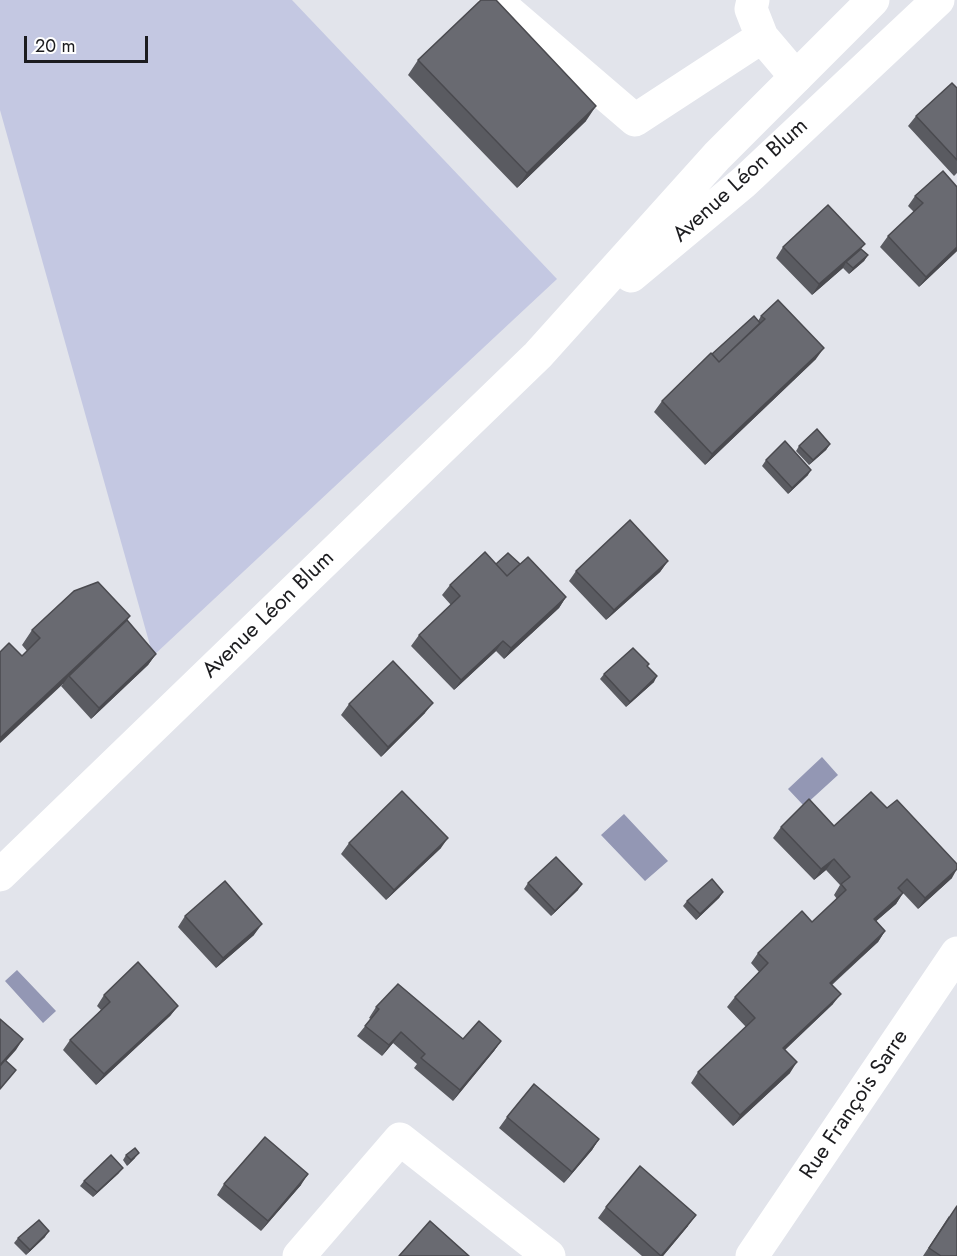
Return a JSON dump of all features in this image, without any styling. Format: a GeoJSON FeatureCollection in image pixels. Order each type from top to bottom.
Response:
{"type":"FeatureCollection","features":[{"type":"Feature","properties":{"kind":"main road"},"geometry":{"type":"LineString","coordinates":[[495,0],[635,120],[752,11],[796,77]]}},
{"type":"Feature","properties":{"kind":"main road","name":"Avenue Léon Blum"},"geometry":{"type":"LineString","coordinates":[[538,355],[717,156],[873,0]]}},
{"type":"Feature","properties":{"kind":"main road","name":"Avenue Léon Blum"},"geometry":{"type":"LineString","coordinates":[[0,875],[538,355],[744,182],[938,0]]}},
{"type":"Feature","properties":{"kind":"main road","name":"Rue François Sarre"},"geometry":{"type":"LineString","coordinates":[[752,1256],[957,953]]}},
{"type":"Feature","properties":{"kind":"main road"},"geometry":{"type":"LineString","coordinates":[[299,1256],[400,1140],[549,1256]]}},
{"type":"Feature","properties":{"kind":"shaded area"},"geometry":{"type":"Polygon","coordinates":[[[0,0],[292,0],[557,279],[153,656],[0,110],[0,0]]]}},
{"type":"Feature","properties":{"kind":"shaded area"},"geometry":{"type":"Polygon","coordinates":[[[822,757],[838,775],[804,806],[788,789],[822,757]]]}},
{"type":"Feature","properties":{"kind":"shaded area"},"geometry":{"type":"Polygon","coordinates":[[[624,814],[668,861],[645,881],[601,835],[624,814]]]}},
{"type":"Feature","properties":{"kind":"shaded area"},"geometry":{"type":"Polygon","coordinates":[[[17,970],[56,1011],[43,1023],[5,981],[17,970]]]}},
{"type":"Feature","properties":{"kind":"building"},"geometry":{"type":"Polygon","coordinates":[[[481,0],[496,0],[596,106],[527,173],[418,60],[481,0]]]}},
{"type":"Feature","properties":{"kind":"building"},"geometry":{"type":"Polygon","coordinates":[[[952,83],[957,88],[957,160],[916,116],[952,83]]]}},
{"type":"Feature","properties":{"kind":"building"},"geometry":{"type":"Polygon","coordinates":[[[943,171],[957,187],[957,247],[926,277],[888,236],[923,203],[915,196],[943,171]]]}},
{"type":"Feature","properties":{"kind":"building"},"geometry":{"type":"Polygon","coordinates":[[[828,205],[865,244],[819,284],[783,247],[828,205]]]}},
{"type":"Feature","properties":{"kind":"building"},"geometry":{"type":"Polygon","coordinates":[[[861,249],[868,255],[853,268],[846,262],[861,249]]]}},
{"type":"Feature","properties":{"kind":"building"},"geometry":{"type":"Polygon","coordinates":[[[778,300],[824,348],[712,454],[662,401],[711,353],[719,362],[765,319],[761,316],[778,300]]]}},
{"type":"Feature","properties":{"kind":"building"},"geometry":{"type":"Polygon","coordinates":[[[754,316],[760,323],[719,362],[712,354],[754,316]]]}},
{"type":"Feature","properties":{"kind":"building"},"geometry":{"type":"Polygon","coordinates":[[[817,429],[830,444],[813,460],[799,446],[817,429]]]}},
{"type":"Feature","properties":{"kind":"building"},"geometry":{"type":"Polygon","coordinates":[[[785,441],[811,470],[792,488],[766,460],[785,441]]]}},
{"type":"Feature","properties":{"kind":"building"},"geometry":{"type":"Polygon","coordinates":[[[630,520],[668,561],[614,610],[576,571],[630,520]]]}},
{"type":"Feature","properties":{"kind":"building"},"geometry":{"type":"Polygon","coordinates":[[[485,552],[507,576],[528,557],[566,597],[511,648],[503,641],[461,680],[419,635],[460,596],[450,585],[485,552]]]}},
{"type":"Feature","properties":{"kind":"building"},"geometry":{"type":"Polygon","coordinates":[[[508,553],[520,564],[507,576],[496,564],[508,553]]]}},
{"type":"Feature","properties":{"kind":"building"},"geometry":{"type":"Polygon","coordinates":[[[98,582],[130,616],[0,738],[0,652],[9,643],[22,656],[40,638],[32,630],[74,591],[98,582]]]}},
{"type":"Feature","properties":{"kind":"building"},"geometry":{"type":"Polygon","coordinates":[[[127,620],[156,654],[99,708],[69,676],[127,620]]]}},
{"type":"Feature","properties":{"kind":"building"},"geometry":{"type":"Polygon","coordinates":[[[633,648],[657,676],[630,702],[604,674],[633,648]]]}},
{"type":"Feature","properties":{"kind":"building"},"geometry":{"type":"Polygon","coordinates":[[[393,661],[433,703],[388,747],[349,704],[393,661]]]}},
{"type":"Feature","properties":{"kind":"building"},"geometry":{"type":"Polygon","coordinates":[[[402,791],[448,838],[394,890],[349,843],[402,791]]]}},
{"type":"Feature","properties":{"kind":"building"},"geometry":{"type":"Polygon","coordinates":[[[871,792],[887,808],[897,800],[957,864],[957,869],[925,898],[907,879],[898,888],[903,893],[874,919],[885,931],[830,983],[841,994],[783,1048],[797,1062],[740,1115],[698,1072],[755,1018],[735,997],[768,963],[758,953],[802,911],[812,922],[846,890],[841,884],[850,877],[834,859],[821,869],[781,827],[809,799],[834,826],[871,792]]]}},
{"type":"Feature","properties":{"kind":"building"},"geometry":{"type":"Polygon","coordinates":[[[556,857],[582,884],[555,911],[528,883],[556,857]]]}},
{"type":"Feature","properties":{"kind":"building"},"geometry":{"type":"Polygon","coordinates":[[[712,879],[723,892],[700,914],[687,901],[712,879]]]}},
{"type":"Feature","properties":{"kind":"building"},"geometry":{"type":"Polygon","coordinates":[[[225,881],[262,924],[223,958],[185,916],[225,881]]]}},
{"type":"Feature","properties":{"kind":"building"},"geometry":{"type":"Polygon","coordinates":[[[138,962],[178,1006],[104,1074],[70,1040],[110,1002],[104,995],[138,962]]]}},
{"type":"Feature","properties":{"kind":"building"},"geometry":{"type":"Polygon","coordinates":[[[398,984],[463,1039],[479,1021],[501,1041],[460,1090],[421,1058],[425,1054],[401,1032],[389,1045],[365,1026],[379,1009],[376,1007],[398,984]]]}},
{"type":"Feature","properties":{"kind":"building"},"geometry":{"type":"Polygon","coordinates":[[[0,1019],[23,1039],[0,1065],[0,1019]]]}},
{"type":"Feature","properties":{"kind":"building"},"geometry":{"type":"Polygon","coordinates":[[[5,1060],[16,1070],[0,1089],[0,1066],[5,1060]]]}},
{"type":"Feature","properties":{"kind":"building"},"geometry":{"type":"Polygon","coordinates":[[[534,1084],[599,1139],[572,1172],[507,1117],[534,1084]]]}},
{"type":"Feature","properties":{"kind":"building"},"geometry":{"type":"Polygon","coordinates":[[[265,1137],[308,1174],[268,1221],[224,1184],[265,1137]]]}},
{"type":"Feature","properties":{"kind":"building"},"geometry":{"type":"Polygon","coordinates":[[[135,1148],[139,1153],[131,1160],[126,1155],[135,1148]]]}},
{"type":"Feature","properties":{"kind":"building"},"geometry":{"type":"Polygon","coordinates":[[[111,1155],[123,1168],[97,1192],[84,1181],[111,1155]]]}},
{"type":"Feature","properties":{"kind":"building"},"geometry":{"type":"Polygon","coordinates":[[[640,1166],[696,1215],[661,1256],[606,1207],[640,1166]]]}},
{"type":"Feature","properties":{"kind":"building"},"geometry":{"type":"Polygon","coordinates":[[[957,1206],[957,1256],[941,1256],[929,1248],[957,1206]]]}},
{"type":"Feature","properties":{"kind":"building"},"geometry":{"type":"Polygon","coordinates":[[[39,1220],[49,1231],[30,1250],[18,1238],[39,1220]]]}},
{"type":"Feature","properties":{"kind":"building"},"geometry":{"type":"Polygon","coordinates":[[[430,1221],[469,1256],[399,1256],[430,1221]]]}}]}
